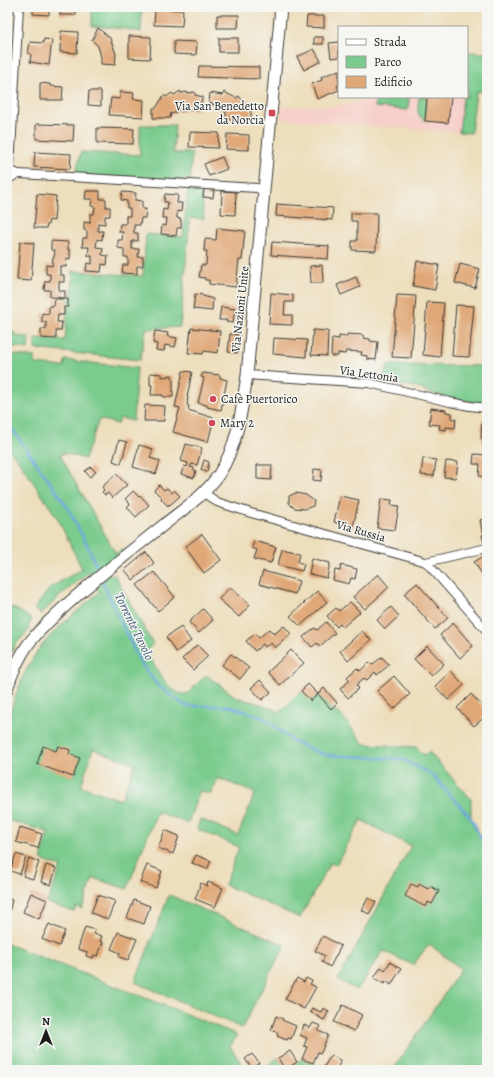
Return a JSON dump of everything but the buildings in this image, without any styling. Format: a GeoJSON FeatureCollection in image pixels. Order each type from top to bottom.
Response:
{"type":"FeatureCollection","features":[{"type":"Feature","properties":{"kind":"street"},"geometry":{"type":"LineString","coordinates":[[18,7],[8,171],[19,174],[257,188],[264,191]]}},
{"type":"Feature","properties":{"kind":"street","name":"Via Nazioni Unite"},"geometry":{"type":"LineString","coordinates":[[7,689],[11,677],[29,644],[46,624],[91,583],[204,493],[219,474],[231,452],[240,420],[247,375],[281,7]]}},
{"type":"Feature","properties":{"kind":"street"},"geometry":{"type":"LineString","coordinates":[[7,180],[19,174]]}},
{"type":"Feature","properties":{"kind":"street","name":"Via Lettonia"},"geometry":{"type":"LineString","coordinates":[[247,375],[369,383],[450,402],[487,408]]}},
{"type":"Feature","properties":{"kind":"street","name":"Via Russia"},"geometry":{"type":"LineString","coordinates":[[204,493],[217,502],[251,513],[426,562]]}},
{"type":"Feature","properties":{"kind":"street"},"geometry":{"type":"LineString","coordinates":[[487,548],[426,562],[487,631]]}},
{"type":"Feature","properties":{"kind":"shaded area"},"geometry":{"type":"Polygon","coordinates":[[[364,98],[463,98],[459,132],[281,119],[281,107],[343,106],[364,100],[364,98]]]}},
{"type":"Feature","properties":{"kind":"green space"},"geometry":{"type":"Polygon","coordinates":[[[92,7],[142,7],[141,32],[92,26],[92,7]]]}},
{"type":"Feature","properties":{"kind":"green space"},"geometry":{"type":"Polygon","coordinates":[[[468,52],[487,53],[487,90],[476,92],[471,133],[459,132],[463,98],[468,98],[468,52]]]}},
{"type":"Feature","properties":{"kind":"green space"},"geometry":{"type":"Polygon","coordinates":[[[376,98],[409,98],[408,110],[375,107],[376,98]]]}},
{"type":"Feature","properties":{"kind":"green space"},"geometry":{"type":"Polygon","coordinates":[[[419,98],[427,98],[425,121],[418,113],[419,98]]]}},
{"type":"Feature","properties":{"kind":"green space"},"geometry":{"type":"Polygon","coordinates":[[[140,125],[175,125],[173,153],[192,153],[190,181],[75,175],[81,152],[140,155],[140,125]]]}},
{"type":"Feature","properties":{"kind":"green space"},"geometry":{"type":"Polygon","coordinates":[[[188,188],[201,188],[204,219],[190,218],[180,327],[146,329],[140,360],[35,349],[35,339],[65,340],[68,299],[72,299],[73,271],[143,276],[146,234],[183,237],[188,188]]]}},
{"type":"Feature","properties":{"kind":"green space"},"geometry":{"type":"Polygon","coordinates":[[[7,332],[15,333],[15,336],[29,337],[28,349],[7,346],[7,332]]]}},
{"type":"Feature","properties":{"kind":"green space"},"geometry":{"type":"Polygon","coordinates":[[[7,354],[35,357],[35,364],[64,367],[65,360],[137,368],[133,421],[120,418],[118,424],[99,419],[85,459],[64,453],[60,455],[116,554],[122,549],[124,552],[105,566],[110,576],[114,574],[153,644],[146,651],[164,680],[179,693],[187,694],[206,675],[236,697],[280,712],[301,691],[311,701],[318,694],[331,709],[343,717],[364,744],[416,747],[424,755],[429,752],[471,799],[471,818],[487,850],[487,1070],[393,1070],[461,969],[429,944],[413,965],[383,951],[357,990],[338,980],[411,846],[361,820],[336,865],[330,863],[300,918],[225,885],[239,847],[197,829],[200,819],[238,835],[255,793],[218,778],[211,794],[199,791],[188,823],[157,812],[127,889],[93,878],[82,909],[76,907],[74,912],[47,903],[61,867],[41,860],[48,832],[7,820],[7,728],[20,684],[37,652],[56,630],[99,592],[89,572],[41,614],[34,609],[51,587],[82,569],[58,519],[18,460],[7,447],[7,354]],[[93,749],[81,786],[121,800],[135,764],[93,749]]]}},
{"type":"Feature","properties":{"kind":"green space"},"geometry":{"type":"Polygon","coordinates":[[[388,365],[487,366],[487,404],[446,398],[411,386],[381,381],[388,365]]]}},
{"type":"Feature","properties":{"kind":"green space"},"geometry":{"type":"Polygon","coordinates":[[[7,605],[23,613],[32,620],[28,627],[30,629],[16,644],[7,661],[7,605]]]}},
{"type":"Feature","properties":{"kind":"green space"},"geometry":{"type":"Polygon","coordinates":[[[169,895],[285,945],[242,1028],[135,982],[169,895]]]}},
{"type":"Feature","properties":{"kind":"green space"},"geometry":{"type":"Polygon","coordinates":[[[7,944],[233,1033],[237,1036],[230,1047],[246,1070],[7,1070],[7,944]]]}},
{"type":"Feature","properties":{"kind":"green space"},"geometry":{"type":"Polygon","coordinates":[[[278,1058],[285,1069],[302,1059],[313,1063],[324,1070],[261,1070],[278,1058]]]}},
{"type":"Feature","properties":{"kind":"waterway","name":"Torrente Tuvolo"},"geometry":{"type":"LineString","coordinates":[[7,425],[13,430],[68,508],[99,572]]}},
{"type":"Feature","properties":{"kind":"waterway","name":"Torrente Tuvolo"},"geometry":{"type":"LineString","coordinates":[[101,578],[140,662],[158,686],[186,706],[229,706],[264,718],[294,742],[325,755],[402,759],[432,775],[471,818],[487,850]]}},
{"type":"Feature","properties":{"kind":"place","name":"Via San Benedetto da Norcia"},"geometry":{"type":"Point","coordinates":[272,113]}},
{"type":"Feature","properties":{"kind":"place","name":"Cafè Puertorico"},"geometry":{"type":"Point","coordinates":[213,399]}},
{"type":"Feature","properties":{"kind":"place","name":"Mary 2"},"geometry":{"type":"Point","coordinates":[212,423]}}]}
